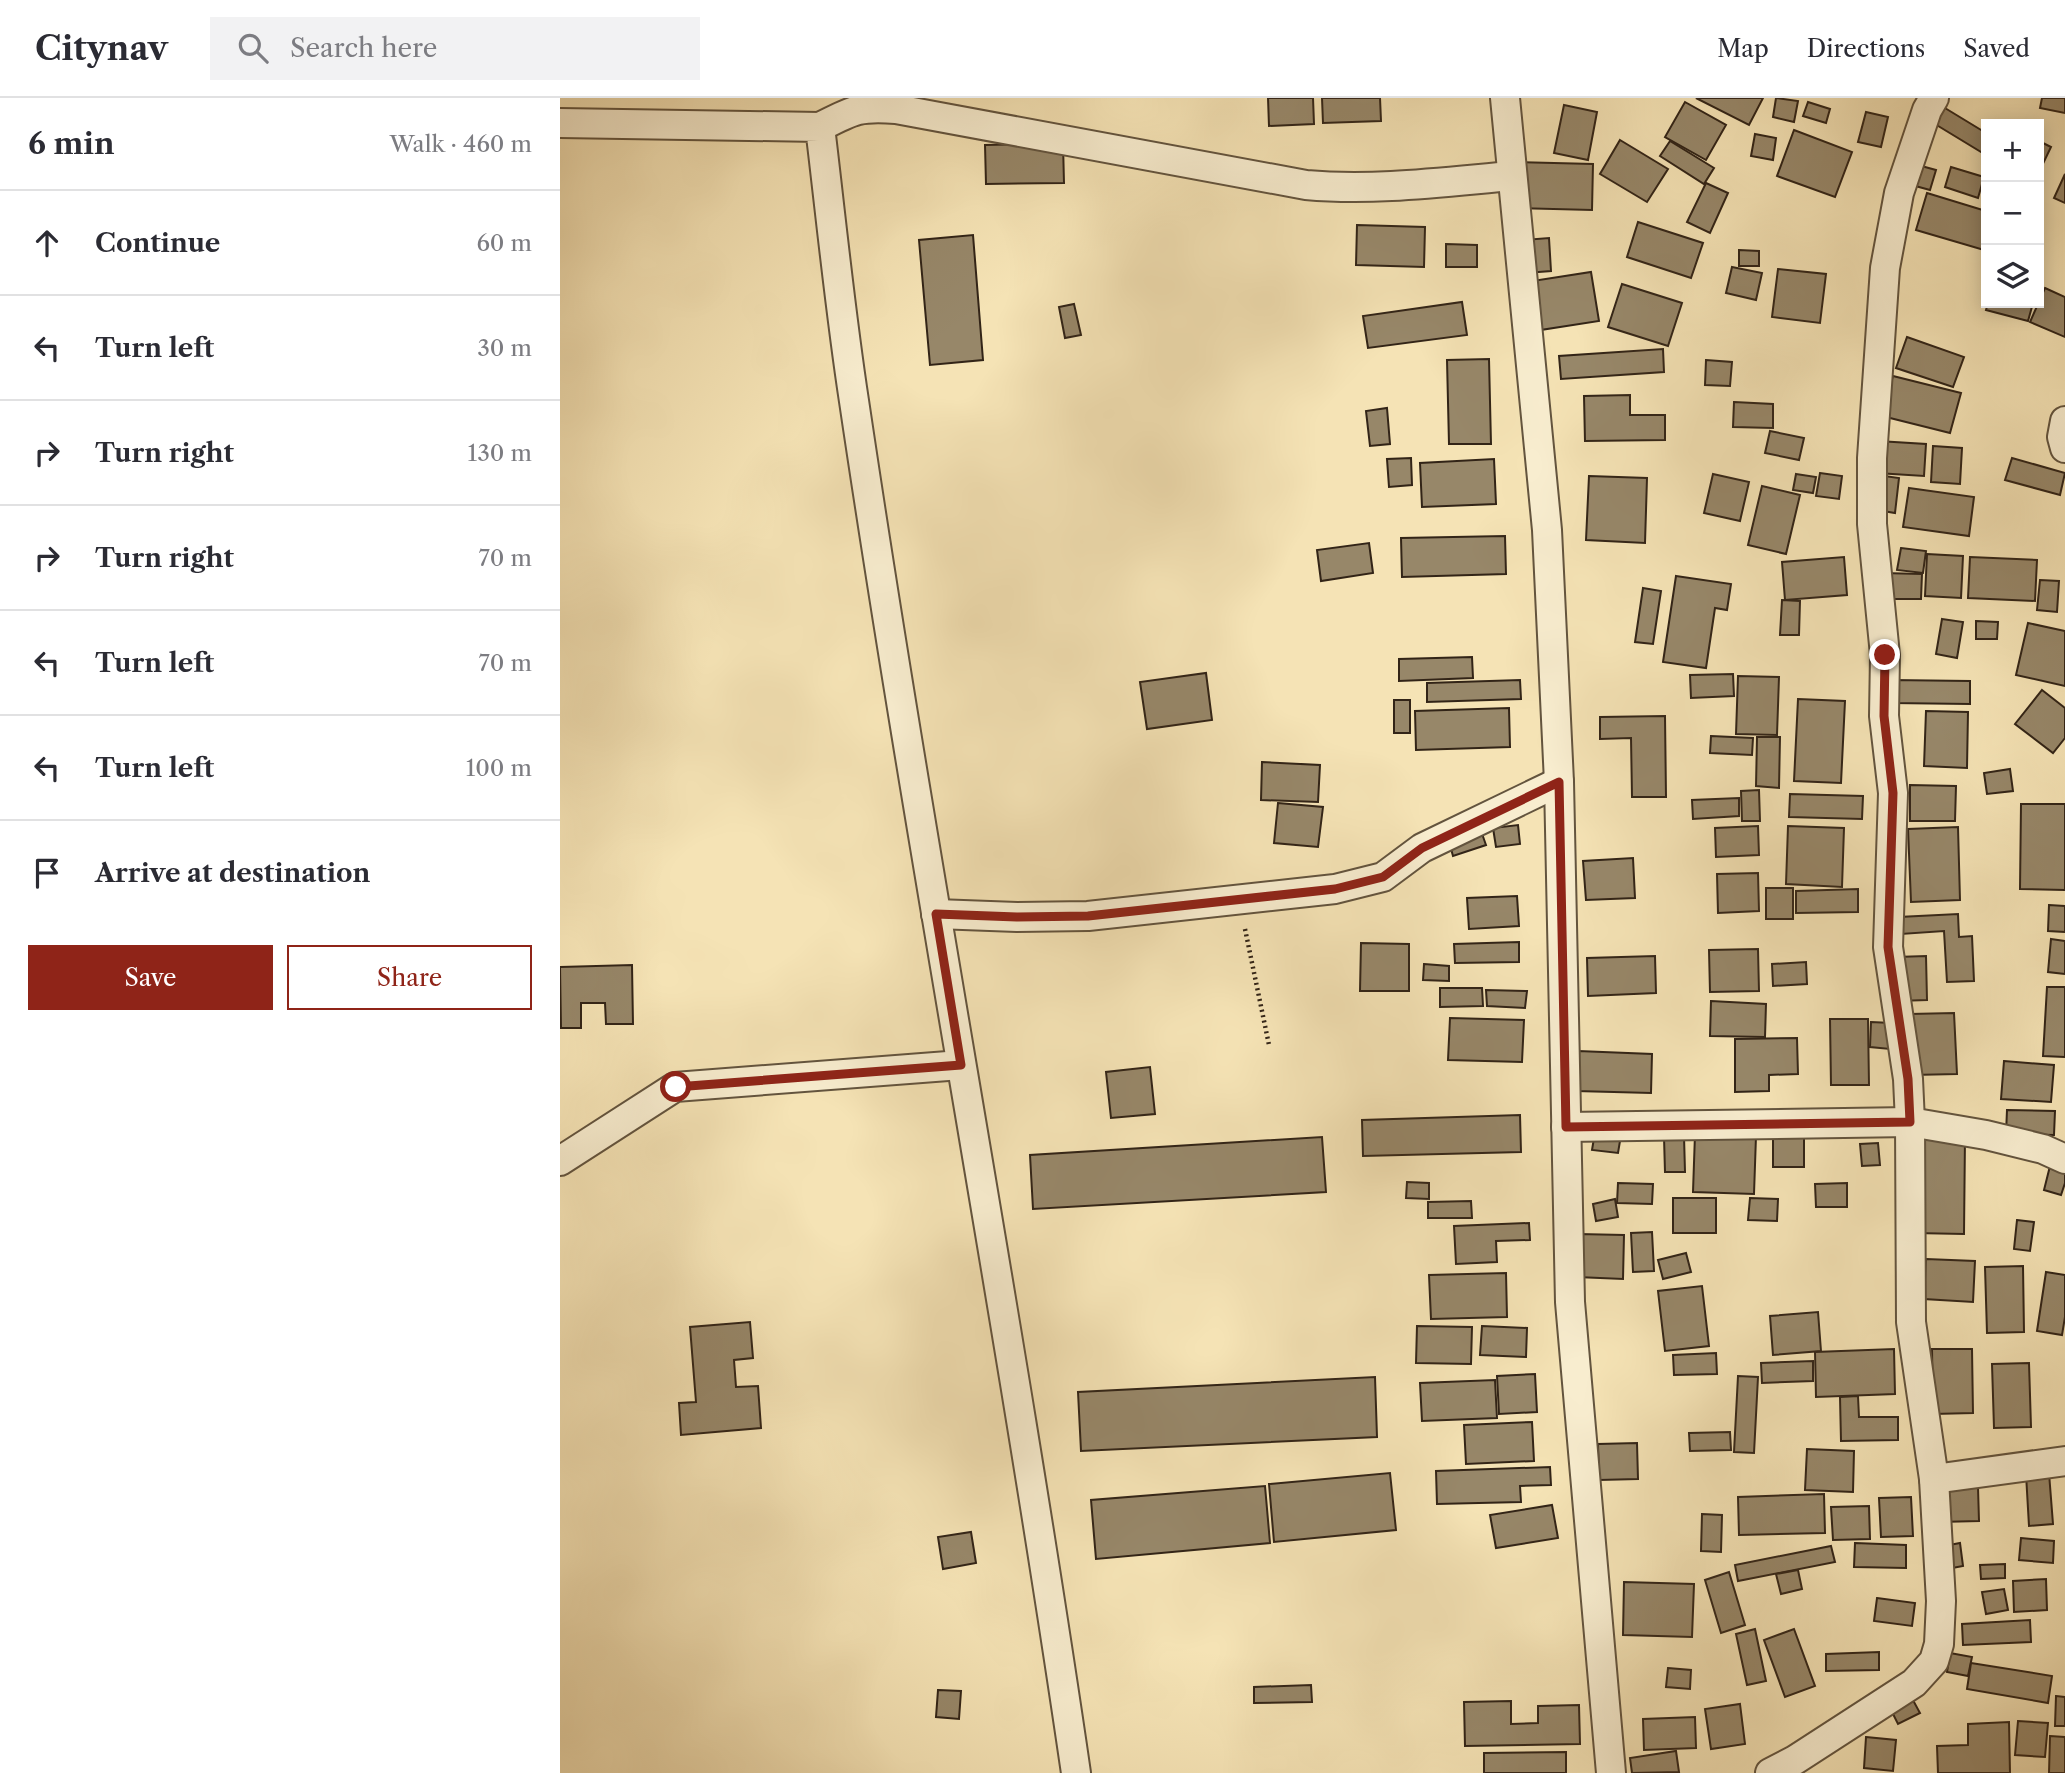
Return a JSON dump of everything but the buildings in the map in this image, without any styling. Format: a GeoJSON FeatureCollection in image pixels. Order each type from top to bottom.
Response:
{"type":"FeatureCollection","features":[{"type":"Feature","properties":{"kind":"street"},"geometry":{"type":"LineString","coordinates":[[1505,98],[1547,530],[1559,782],[1570,1301],[1611,1773]]}},
{"type":"Feature","properties":{"kind":"street"},"geometry":{"type":"LineString","coordinates":[[1770,1773],[1795,1760],[1914,1683],[1934,1661],[1939,1644],[1941,1601],[1934,1479],[1911,1322],[1908,1079],[1888,947],[1893,793],[1884,716],[1885,655],[1872,524],[1872,458],[1885,268],[1899,193],[1927,110],[1934,98]]}},
{"type":"Feature","properties":{"kind":"street"},"geometry":{"type":"LineString","coordinates":[[560,123],[820,127],[868,102],[1306,185],[1339,188],[1385,187],[1512,176]]}},
{"type":"Feature","properties":{"kind":"street"},"geometry":{"type":"LineString","coordinates":[[820,127],[853,398],[1044,1559],[1076,1773]]}},
{"type":"Feature","properties":{"kind":"street"},"geometry":{"type":"LineString","coordinates":[[2065,421],[2062,437],[2065,448]]}},
{"type":"Feature","properties":{"kind":"street"},"geometry":{"type":"LineString","coordinates":[[936,914],[1088,916],[1335,889],[1383,877],[1422,848],[1559,782]]}},
{"type":"Feature","properties":{"kind":"street"},"geometry":{"type":"LineString","coordinates":[[560,1161],[676,1087],[961,1065]]}},
{"type":"Feature","properties":{"kind":"street"},"geometry":{"type":"LineString","coordinates":[[1566,1127],[1910,1122],[1986,1135],[2043,1149],[2065,1158]]}},
{"type":"Feature","properties":{"kind":"street"},"geometry":{"type":"LineString","coordinates":[[1934,1479],[2065,1461]]}},
{"type":"Feature","properties":{"kind":"path"},"geometry":{"type":"LineString","coordinates":[[1240,901],[1269,1045]]}},
{"type":"Feature","properties":{"kind":"route"},"geometry":{"type":"LineString","coordinates":[[676,1087],[961,1065],[936,914],[1088,916],[1335,889],[1383,877],[1422,848],[1559,782],[1566,1127],[1910,1122],[1908,1079],[1888,947],[1893,793],[1884,716],[1885,655]]}}]}
